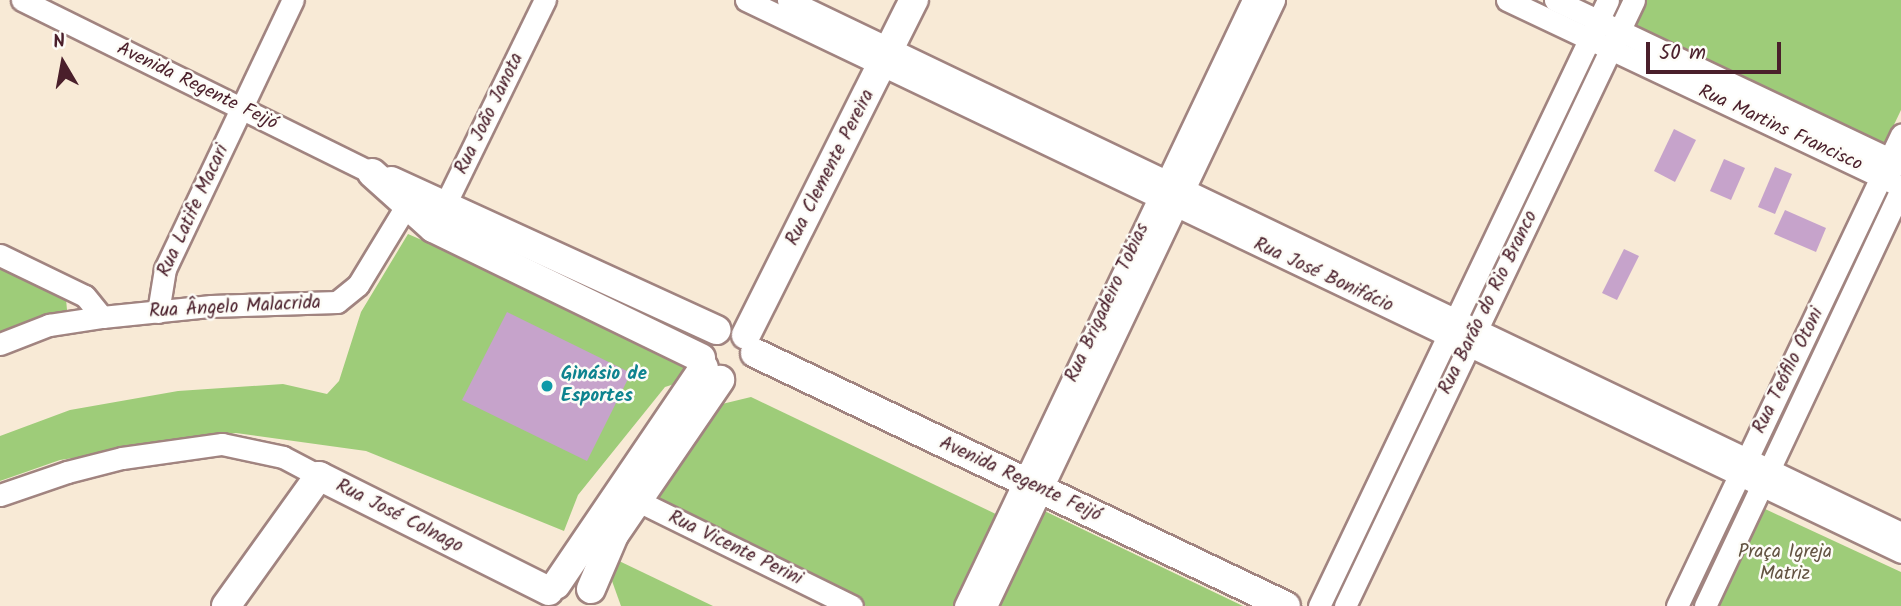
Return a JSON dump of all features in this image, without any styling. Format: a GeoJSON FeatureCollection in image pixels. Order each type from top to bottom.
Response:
{"type":"FeatureCollection","features":[{"type":"Feature","properties":{"kind":"street","name":"Avenida Regente Feijó"},"geometry":{"type":"LineString","coordinates":[[22,0],[51,6],[241,109],[372,173],[412,197],[447,203],[587,285],[708,368]]}},
{"type":"Feature","properties":{"kind":"street","name":"Rua Latife Macari"},"geometry":{"type":"LineString","coordinates":[[158,312],[165,269],[293,0]]}},
{"type":"Feature","properties":{"kind":"street","name":"Rua João Janota"},"geometry":{"type":"LineString","coordinates":[[433,228],[545,0]]}},
{"type":"Feature","properties":{"kind":"street","name":"Rua José Bonifácio"},"geometry":{"type":"LineString","coordinates":[[746,0],[878,53],[1743,467],[1901,533]]}},
{"type":"Feature","properties":{"kind":"street","name":"Rua José Bonifácio"},"geometry":{"type":"LineString","coordinates":[[788,0],[878,53]]}},
{"type":"Feature","properties":{"kind":"street","name":"Rua Clemente Pereira"},"geometry":{"type":"LineString","coordinates":[[878,53],[893,0]]}},
{"type":"Feature","properties":{"kind":"street","name":"Rua Clemente Pereira"},"geometry":{"type":"LineString","coordinates":[[708,368],[702,345],[740,343],[878,53],[914,0]]}},
{"type":"Feature","properties":{"kind":"street","name":"Rua Brigadeiro Tobias"},"geometry":{"type":"LineString","coordinates":[[986,606],[1029,494],[1171,194],[1253,0]]}},
{"type":"Feature","properties":{"kind":"street","name":"Rua Brigadeiro Tobias"},"geometry":{"type":"LineString","coordinates":[[1171,194],[1275,0]]}},
{"type":"Feature","properties":{"kind":"street","name":"Rua Martins Francisco"},"geometry":{"type":"LineString","coordinates":[[1507,0],[1594,30],[1895,175]]}},
{"type":"Feature","properties":{"kind":"street","name":"Rua Martins Francisco"},"geometry":{"type":"LineString","coordinates":[[1555,0],[1594,30]]}},
{"type":"Feature","properties":{"kind":"street","name":"Rua Barão do Rio Branco"},"geometry":{"type":"LineString","coordinates":[[1319,606],[1608,0]]}},
{"type":"Feature","properties":{"kind":"street","name":"Rua Barão do Rio Branco"},"geometry":{"type":"LineString","coordinates":[[1345,606],[1634,0]]}},
{"type":"Feature","properties":{"kind":"street","name":"Rua Teófilo Otoni"},"geometry":{"type":"LineString","coordinates":[[1704,606],[1765,477],[1895,175],[1901,135]]}},
{"type":"Feature","properties":{"kind":"street","name":"Rua Teófilo Otoni"},"geometry":{"type":"LineString","coordinates":[[1677,606],[1743,467],[1895,175]]}},
{"type":"Feature","properties":{"kind":"street","name":"Avenida Regente Feijó"},"geometry":{"type":"LineString","coordinates":[[412,197],[433,228],[740,343],[848,408],[1029,494],[1286,606]]}},
{"type":"Feature","properties":{"kind":"street","name":"Rua Ângelo Malacrida"},"geometry":{"type":"LineString","coordinates":[[0,344],[49,325],[102,317],[337,302],[358,285],[412,197]]}},
{"type":"Feature","properties":{"kind":"street"},"geometry":{"type":"LineString","coordinates":[[0,255],[85,296],[102,317]]}},
{"type":"Feature","properties":{"kind":"street"},"geometry":{"type":"LineString","coordinates":[[549,594],[625,502],[708,368],[738,379],[740,343]]}},
{"type":"Feature","properties":{"kind":"street"},"geometry":{"type":"LineString","coordinates":[[0,495],[67,471],[122,458],[222,444],[283,457],[319,476]]}},
{"type":"Feature","properties":{"kind":"street","name":"Rua José Colnago"},"geometry":{"type":"LineString","coordinates":[[226,606],[319,476],[549,594]]}},
{"type":"Feature","properties":{"kind":"street","name":"Rua José Bonifácio"},"geometry":{"type":"LineString","coordinates":[[1765,477],[1901,552]]}},
{"type":"Feature","properties":{"kind":"street","name":"Avenida Regente Feijó"},"geometry":{"type":"LineString","coordinates":[[1029,494],[1243,606]]}},
{"type":"Feature","properties":{"kind":"street","name":"Rua Brigadeiro Tobias"},"geometry":{"type":"LineString","coordinates":[[965,606],[1029,494]]}},
{"type":"Feature","properties":{"kind":"street"},"geometry":{"type":"LineString","coordinates":[[549,594],[574,582],[595,598],[625,502]]}},
{"type":"Feature","properties":{"kind":"street","name":"Rua Vicente Perini"},"geometry":{"type":"LineString","coordinates":[[625,502],[824,606]]}},
{"type":"Feature","properties":{"kind":"street","name":"Rua Vicente Perini"},"geometry":{"type":"LineString","coordinates":[[625,502],[852,606]]}},
{"type":"Feature","properties":{"kind":"green space"},"geometry":{"type":"Polygon","coordinates":[[[1640,0],[1901,0],[1901,110],[1881,152],[1625,30],[1640,0]]]}},
{"type":"Feature","properties":{"kind":"green space"},"geometry":{"type":"Polygon","coordinates":[[[408,234],[690,357],[690,379],[665,387],[578,495],[564,531],[366,451],[236,433],[60,460],[0,481],[0,436],[70,410],[178,391],[283,384],[327,394],[339,381],[361,312],[408,234]]]}},
{"type":"Feature","properties":{"kind":"green space"},"geometry":{"type":"Polygon","coordinates":[[[0,268],[66,299],[67,310],[0,336],[0,268]]]}},
{"type":"Feature","properties":{"kind":"green space"},"geometry":{"type":"Polygon","coordinates":[[[751,397],[1000,516],[956,606],[866,606],[650,504],[722,404],[751,397]]]}},
{"type":"Feature","properties":{"kind":"green space"},"geometry":{"type":"Polygon","coordinates":[[[1034,506],[1243,606],[986,606],[1034,506]]]}},
{"type":"Feature","properties":{"kind":"green space","name":"Praça Igreja Matriz"},"geometry":{"type":"Polygon","coordinates":[[[1763,508],[1901,572],[1901,606],[1717,606],[1763,508]]]}},
{"type":"Feature","properties":{"kind":"green space"},"geometry":{"type":"Polygon","coordinates":[[[617,560],[713,606],[621,606],[612,581],[617,560]]]}},
{"type":"Feature","properties":{"kind":"building"},"geometry":{"type":"Polygon","coordinates":[[[1674,129],[1696,140],[1675,182],[1654,171],[1674,129]]]}},
{"type":"Feature","properties":{"kind":"building"},"geometry":{"type":"Polygon","coordinates":[[[1724,159],[1745,168],[1731,200],[1710,191],[1724,159]]]}},
{"type":"Feature","properties":{"kind":"building"},"geometry":{"type":"Polygon","coordinates":[[[1775,167],[1792,174],[1775,214],[1758,207],[1775,167]]]}},
{"type":"Feature","properties":{"kind":"building"},"geometry":{"type":"Polygon","coordinates":[[[1785,210],[1826,228],[1816,252],[1774,234],[1785,210]]]}},
{"type":"Feature","properties":{"kind":"building"},"geometry":{"type":"Polygon","coordinates":[[[1624,249],[1639,256],[1617,300],[1602,293],[1624,249]]]}},
{"type":"Feature","properties":{"kind":"building","name":"Ginásio de Esportes"},"geometry":{"type":"Polygon","coordinates":[[[507,312],[631,373],[587,461],[462,400],[507,312]]]}},
{"type":"Feature","properties":{"kind":"place","name":"Ginásio de Esportes"},"geometry":{"type":"Point","coordinates":[547,386]}}]}
